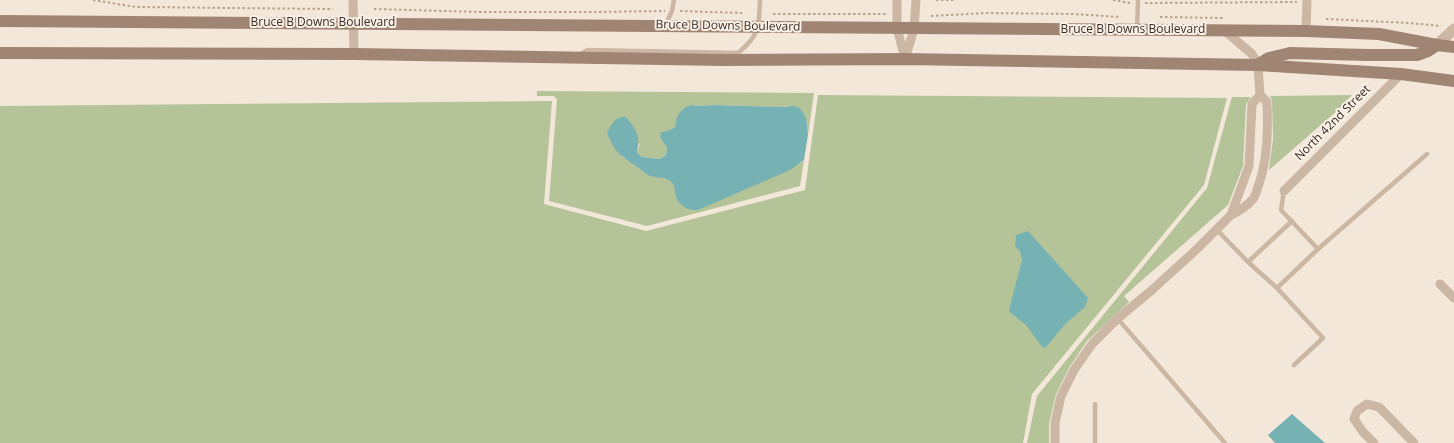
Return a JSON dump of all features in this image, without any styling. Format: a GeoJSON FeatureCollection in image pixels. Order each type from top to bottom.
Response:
{"type":"FeatureCollection","features":[{"type":"Feature","properties":{"kind":"main road","name":"Bruce B Downs Boulevard"},"geometry":{"type":"LineString","coordinates":[[0,20],[1306,31],[1379,34],[1454,47]]}},
{"type":"Feature","properties":{"kind":"main road"},"geometry":{"type":"LineString","coordinates":[[1258,65],[1269,58],[1290,53],[1417,54],[1428,51],[1437,45]]}},
{"type":"Feature","properties":{"kind":"main road"},"geometry":{"type":"LineString","coordinates":[[0,53],[354,54],[723,60],[905,59],[1258,65],[1401,74],[1454,81]]}},
{"type":"Feature","properties":{"kind":"street"},"geometry":{"type":"LineString","coordinates":[[353,0],[354,54]]}},
{"type":"Feature","properties":{"kind":"street"},"geometry":{"type":"LineString","coordinates":[[897,0],[896,28],[905,59]]}},
{"type":"Feature","properties":{"kind":"street"},"geometry":{"type":"LineString","coordinates":[[905,59],[914,29],[916,0]]}},
{"type":"Feature","properties":{"kind":"street"},"geometry":{"type":"LineString","coordinates":[[1306,31],[1307,1]]}},
{"type":"Feature","properties":{"kind":"street"},"geometry":{"type":"LineString","coordinates":[[1437,45],[1451,28]]}},
{"type":"Feature","properties":{"kind":"street"},"geometry":{"type":"LineString","coordinates":[[1055,443],[1054,423],[1061,396],[1074,370],[1092,344],[1231,215],[1242,210],[1254,197],[1262,172],[1267,139],[1267,102],[1260,95],[1258,65],[1252,54],[1225,30]]}},
{"type":"Feature","properties":{"kind":"street","name":"North 42nd Street"},"geometry":{"type":"LineString","coordinates":[[1284,191],[1401,74]]}},
{"type":"Feature","properties":{"kind":"street"},"geometry":{"type":"LineString","coordinates":[[1231,215],[1249,166],[1252,104],[1260,95]]}},
{"type":"Feature","properties":{"kind":"street"},"geometry":{"type":"LineString","coordinates":[[1440,284],[1454,298]]}},
{"type":"Feature","properties":{"kind":"street"},"geometry":{"type":"LineString","coordinates":[[1374,443],[1362,432],[1354,419],[1357,411],[1367,404],[1379,407],[1414,443]]}},
{"type":"Feature","properties":{"kind":"lane"},"geometry":{"type":"LineString","coordinates":[[665,25],[672,11],[674,0]]}},
{"type":"Feature","properties":{"kind":"lane"},"geometry":{"type":"LineString","coordinates":[[576,58],[587,50],[738,52],[747,45],[759,27],[760,0]]}},
{"type":"Feature","properties":{"kind":"lane"},"geometry":{"type":"LineString","coordinates":[[1137,30],[1138,2]]}},
{"type":"Feature","properties":{"kind":"lane"},"geometry":{"type":"LineString","coordinates":[[1277,288],[1318,249],[1427,154]]}},
{"type":"Feature","properties":{"kind":"lane"},"geometry":{"type":"LineString","coordinates":[[1284,191],[1281,210],[1318,249]]}},
{"type":"Feature","properties":{"kind":"lane"},"geometry":{"type":"LineString","coordinates":[[1248,262],[1292,221]]}},
{"type":"Feature","properties":{"kind":"lane"},"geometry":{"type":"LineString","coordinates":[[1217,230],[1277,288],[1323,338],[1294,365]]}},
{"type":"Feature","properties":{"kind":"lane"},"geometry":{"type":"LineString","coordinates":[[1118,319],[1225,443]]}},
{"type":"Feature","properties":{"kind":"lane"},"geometry":{"type":"LineString","coordinates":[[1095,404],[1095,443]]}},
{"type":"Feature","properties":{"kind":"path"},"geometry":{"type":"LineString","coordinates":[[93,0],[136,8],[333,9]]}},
{"type":"Feature","properties":{"kind":"path"},"geometry":{"type":"LineString","coordinates":[[936,0],[956,0]]}},
{"type":"Feature","properties":{"kind":"path"},"geometry":{"type":"LineString","coordinates":[[1113,0],[1138,2],[1307,1]]}},
{"type":"Feature","properties":{"kind":"path"},"geometry":{"type":"LineString","coordinates":[[374,10],[481,12],[696,10],[709,13],[742,13]]}},
{"type":"Feature","properties":{"kind":"path"},"geometry":{"type":"LineString","coordinates":[[927,16],[987,13],[1072,14],[1121,17]]}},
{"type":"Feature","properties":{"kind":"path"},"geometry":{"type":"LineString","coordinates":[[772,14],[886,14]]}},
{"type":"Feature","properties":{"kind":"path"},"geometry":{"type":"LineString","coordinates":[[1321,19],[1386,21],[1451,28]]}},
{"type":"Feature","properties":{"kind":"green space"},"geometry":{"type":"Polygon","coordinates":[[[537,91],[814,93],[808,135],[806,117],[800,108],[788,106],[692,105],[676,120],[675,127],[660,137],[667,148],[666,155],[660,159],[642,157],[637,152],[640,143],[621,156],[646,174],[670,180],[675,186],[676,197],[801,163],[804,160],[800,186],[647,226],[549,201],[557,99],[554,96],[537,96],[537,91]]]}},
{"type":"Feature","properties":{"kind":"green space"},"geometry":{"type":"Polygon","coordinates":[[[818,95],[1227,98],[1204,185],[1032,394],[1023,443],[0,443],[0,106],[552,101],[544,204],[646,231],[805,190],[818,95]]]}},
{"type":"Feature","properties":{"kind":"green space"},"geometry":{"type":"Polygon","coordinates":[[[1352,95],[1338,110],[1269,170],[1273,139],[1272,101],[1270,96],[1352,95]]]}},
{"type":"Feature","properties":{"kind":"green space"},"geometry":{"type":"Polygon","coordinates":[[[1232,97],[1251,97],[1246,104],[1243,166],[1228,205],[1124,296],[1129,302],[1087,341],[1069,368],[1056,394],[1049,424],[1049,443],[1027,443],[1037,396],[1207,188],[1232,97]]]}},
{"type":"Feature","properties":{"kind":"water"},"geometry":{"type":"Polygon","coordinates":[[[692,105],[794,106],[800,108],[806,117],[808,135],[804,160],[790,170],[698,210],[691,210],[679,203],[675,195],[674,186],[669,180],[646,174],[626,159],[613,145],[607,133],[617,119],[626,117],[637,133],[637,152],[642,157],[660,159],[666,155],[667,148],[660,137],[661,132],[675,127],[679,113],[684,108],[692,105]]]}},
{"type":"Feature","properties":{"kind":"water"},"geometry":{"type":"Polygon","coordinates":[[[1028,231],[1088,298],[1085,307],[1066,323],[1047,346],[1043,348],[1026,325],[1009,310],[1022,260],[1020,251],[1015,246],[1016,235],[1028,231]]]}},
{"type":"Feature","properties":{"kind":"water"},"geometry":{"type":"Polygon","coordinates":[[[1292,414],[1325,443],[1275,443],[1268,435],[1292,414]]]}}]}
